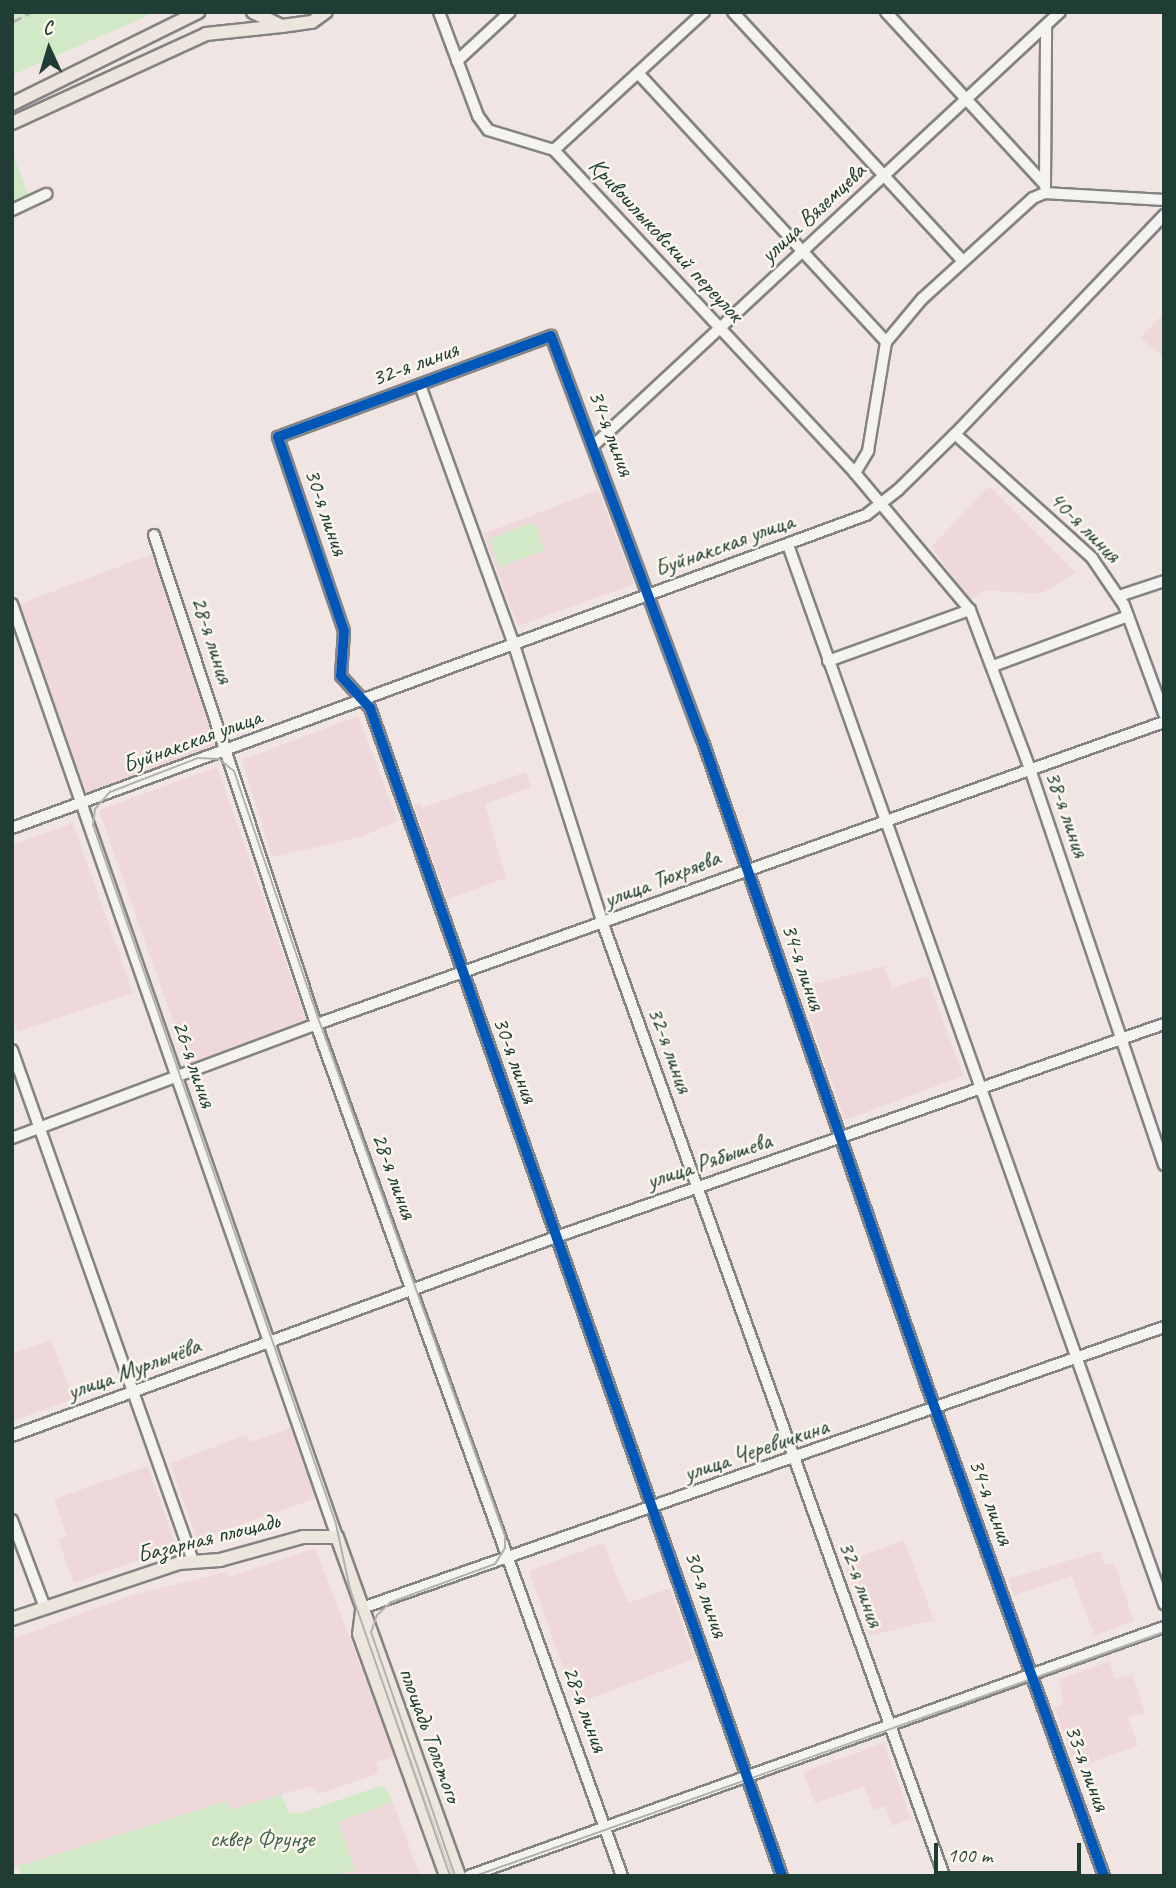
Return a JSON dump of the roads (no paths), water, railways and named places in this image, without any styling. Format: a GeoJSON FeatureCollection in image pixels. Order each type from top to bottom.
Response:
{"type":"FeatureCollection","features":[{"type":"Feature","properties":{"kind":"main road"},"geometry":{"type":"LineString","coordinates":[[12,104],[198,12]]}},
{"type":"Feature","properties":{"kind":"main road"},"geometry":{"type":"LineString","coordinates":[[253,12],[282,26]]}},
{"type":"Feature","properties":{"kind":"main road"},"geometry":{"type":"LineString","coordinates":[[12,123],[206,34],[312,22],[326,12]]}},
{"type":"Feature","properties":{"kind":"main road","name":"Базарная площадь"},"geometry":{"type":"LineString","coordinates":[[12,1619],[193,1561],[220,1560],[303,1537],[337,1537]]}},
{"type":"Feature","properties":{"kind":"main road","name":"площадь Толстого"},"geometry":{"type":"LineString","coordinates":[[337,1537],[459,1876]]}},
{"type":"Feature","properties":{"kind":"main road","name":"площадь Толстого"},"geometry":{"type":"LineString","coordinates":[[362,1608],[359,1634],[446,1876]]}},
{"type":"Feature","properties":{"kind":"street","name":"Кривошлыковский переулок"},"geometry":{"type":"LineString","coordinates":[[439,12],[457,61],[488,130],[554,149],[881,503]]}},
{"type":"Feature","properties":{"kind":"street"},"geometry":{"type":"LineString","coordinates":[[457,61],[510,12]]}},
{"type":"Feature","properties":{"kind":"street"},"geometry":{"type":"LineString","coordinates":[[554,149],[705,12]]}},
{"type":"Feature","properties":{"kind":"street"},"geometry":{"type":"LineString","coordinates":[[733,12],[963,261]]}},
{"type":"Feature","properties":{"kind":"street"},"geometry":{"type":"LineString","coordinates":[[886,12],[1045,189]]}},
{"type":"Feature","properties":{"kind":"street","name":"улица Вяземцева"},"geometry":{"type":"LineString","coordinates":[[594,445],[966,101],[1046,26],[1055,14]]}},
{"type":"Feature","properties":{"kind":"street"},"geometry":{"type":"LineString","coordinates":[[1045,189],[1046,26]]}},
{"type":"Feature","properties":{"kind":"street"},"geometry":{"type":"LineString","coordinates":[[638,74],[886,342]]}},
{"type":"Feature","properties":{"kind":"street"},"geometry":{"type":"LineString","coordinates":[[855,472],[868,451],[886,342],[900,321],[1033,198],[1045,189],[1164,200]]}},
{"type":"Feature","properties":{"kind":"street"},"geometry":{"type":"LineString","coordinates":[[12,210],[47,194]]}},
{"type":"Feature","properties":{"kind":"street","name":"Буйнакская улица"},"geometry":{"type":"LineString","coordinates":[[12,828],[364,702],[866,515],[955,434],[1164,215]]}},
{"type":"Feature","properties":{"kind":"street","name":"34-я линия"},"geometry":{"type":"LineString","coordinates":[[492,358],[551,336],[650,595],[1030,1674]]}},
{"type":"Feature","properties":{"kind":"street","name":"32-я линия"},"geometry":{"type":"LineString","coordinates":[[352,409],[492,358]]}},
{"type":"Feature","properties":{"kind":"street","name":"32-я линия"},"geometry":{"type":"LineString","coordinates":[[420,385],[514,645],[603,924],[944,1876]]}},
{"type":"Feature","properties":{"kind":"street","name":"30-я линия"},"geometry":{"type":"LineString","coordinates":[[352,409],[278,437],[344,631],[341,676],[351,692],[364,702],[654,1507],[782,1876]]}},
{"type":"Feature","properties":{"kind":"street","name":"40-я линия"},"geometry":{"type":"LineString","coordinates":[[955,434],[1092,558],[1128,616],[1164,714]]}},
{"type":"Feature","properties":{"kind":"street","name":"38-я линия"},"geometry":{"type":"LineString","coordinates":[[881,503],[970,610],[1030,769],[1164,1166]]}},
{"type":"Feature","properties":{"kind":"street","name":"28-я линия"},"geometry":{"type":"LineString","coordinates":[[154,536],[316,1024],[622,1876]]}},
{"type":"Feature","properties":{"kind":"street"},"geometry":{"type":"LineString","coordinates":[[788,545],[883,821],[1164,1604]]}},
{"type":"Feature","properties":{"kind":"street"},"geometry":{"type":"LineString","coordinates":[[1118,596],[1164,581]]}},
{"type":"Feature","properties":{"kind":"street","name":"26-я линия"},"geometry":{"type":"LineString","coordinates":[[12,604],[337,1537]]}},
{"type":"Feature","properties":{"kind":"street"},"geometry":{"type":"LineString","coordinates":[[828,662],[970,610]]}},
{"type":"Feature","properties":{"kind":"street"},"geometry":{"type":"LineString","coordinates":[[993,666],[1128,616]]}},
{"type":"Feature","properties":{"kind":"street","name":"улица Тюхряева"},"geometry":{"type":"LineString","coordinates":[[12,1138],[177,1079],[316,1024],[1164,722]]}},
{"type":"Feature","properties":{"kind":"street","name":"улица Рябышева"},"geometry":{"type":"LineString","coordinates":[[270,1343],[556,1237],[1164,1024]]}},
{"type":"Feature","properties":{"kind":"street"},"geometry":{"type":"LineString","coordinates":[[12,1050],[38,1130],[193,1561]]}},
{"type":"Feature","properties":{"kind":"street","name":"улица Черевичкина"},"geometry":{"type":"LineString","coordinates":[[362,1608],[510,1559],[1164,1327]]}},
{"type":"Feature","properties":{"kind":"street","name":"улица Мурлычёва"},"geometry":{"type":"LineString","coordinates":[[12,1436],[270,1343]]}},
{"type":"Feature","properties":{"kind":"street"},"geometry":{"type":"LineString","coordinates":[[12,1520],[45,1608]]}},
{"type":"Feature","properties":{"kind":"street"},"geometry":{"type":"LineString","coordinates":[[469,1876],[1164,1627]]}},
{"type":"Feature","properties":{"kind":"street","name":"33-я линия"},"geometry":{"type":"LineString","coordinates":[[1030,1674],[1104,1876]]}},
{"type":"Feature","properties":{"kind":"tram line"},"geometry":{"type":"LineString","coordinates":[[450,1876],[350,1589],[336,1524],[93,825],[95,809],[110,792],[198,758],[219,759],[234,771],[320,1023],[505,1536],[505,1548],[495,1564],[391,1602],[377,1615],[371,1632],[455,1876]]}},
{"type":"Feature","properties":{"kind":"tram line"},"geometry":{"type":"LineString","coordinates":[[475,1876],[1164,1632]]}},
{"type":"Feature","properties":{"kind":"railway"},"geometry":{"type":"LineString","coordinates":[[12,22],[32,12]]}},
{"type":"Feature","properties":{"kind":"park label","name":"сквер Фрунзе"},"geometry":{"type":"Point","coordinates":[262,1839]}}]}
